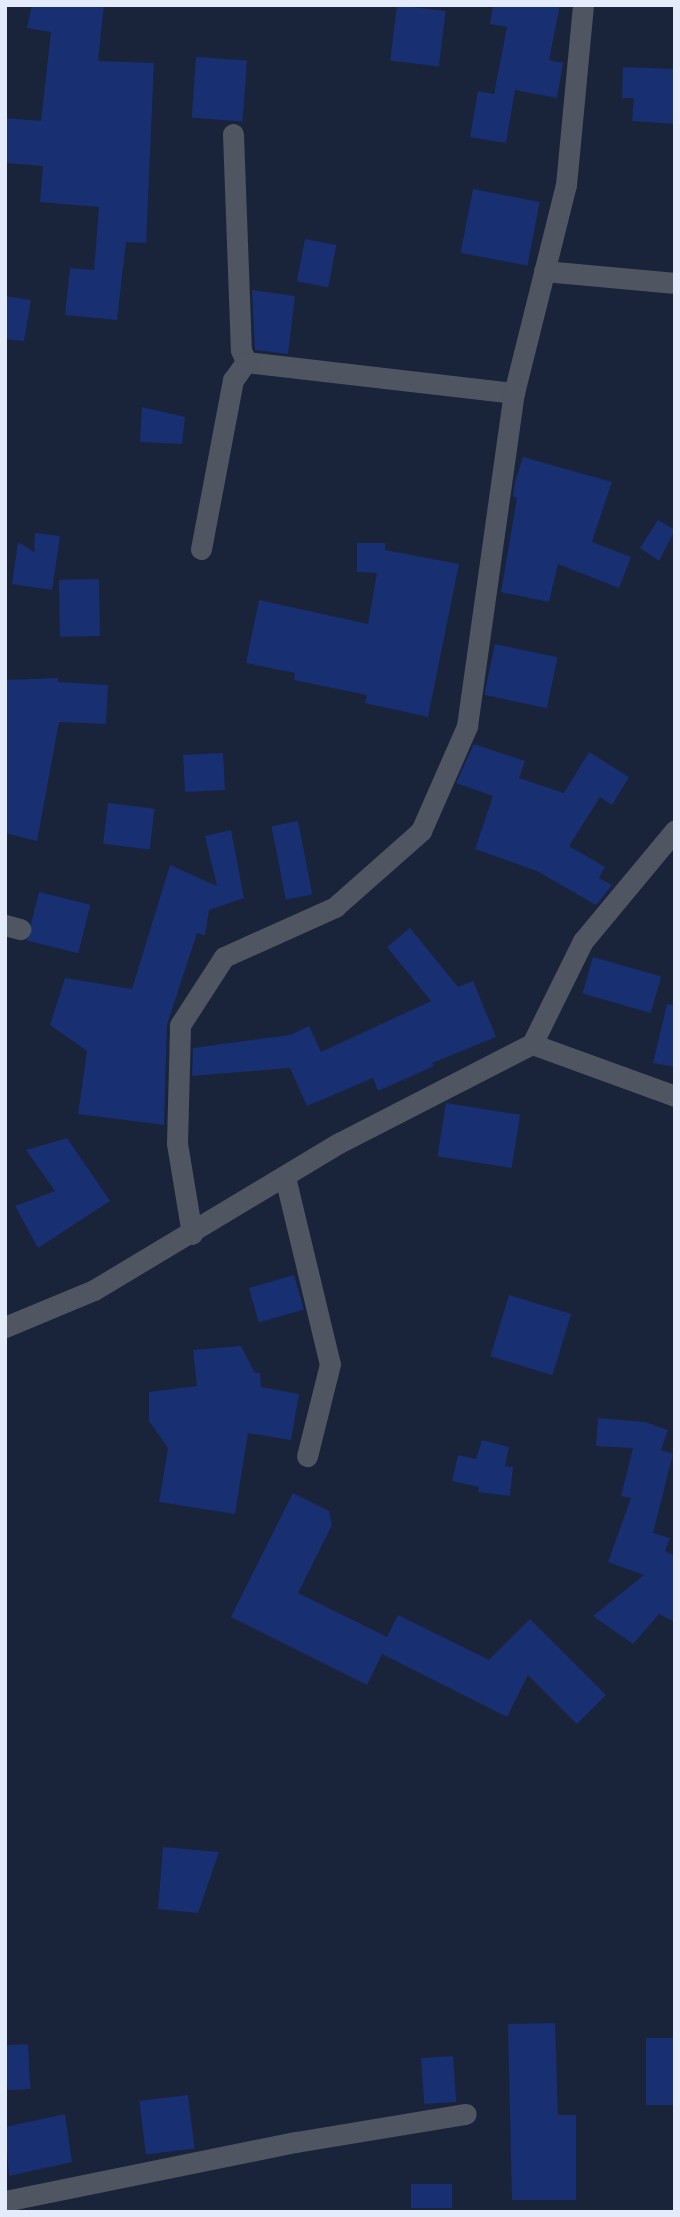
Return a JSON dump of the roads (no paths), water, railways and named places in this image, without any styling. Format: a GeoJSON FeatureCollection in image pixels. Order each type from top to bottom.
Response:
{"type":"FeatureCollection","features":[{"type":"Feature","properties":{"kind":"street"},"geometry":{"type":"LineString","coordinates":[[192,1234],[177,1143],[180,1025],[224,957],[335,907],[421,831],[467,726],[514,393],[566,185],[583,5]]}},
{"type":"Feature","properties":{"kind":"street"},"geometry":{"type":"LineString","coordinates":[[233,134],[241,350],[246,362]]}},
{"type":"Feature","properties":{"kind":"street"},"geometry":{"type":"LineString","coordinates":[[544,271],[675,284]]}},
{"type":"Feature","properties":{"kind":"street"},"geometry":{"type":"LineString","coordinates":[[246,362],[514,393]]}},
{"type":"Feature","properties":{"kind":"street"},"geometry":{"type":"LineString","coordinates":[[201,550],[233,380],[246,362]]}},
{"type":"Feature","properties":{"kind":"street"},"geometry":{"type":"LineString","coordinates":[[5,1327],[94,1290],[192,1234],[339,1143],[532,1044],[583,941],[675,830]]}},
{"type":"Feature","properties":{"kind":"street"},"geometry":{"type":"LineString","coordinates":[[532,1044],[675,1096]]}},
{"type":"Feature","properties":{"kind":"street"},"geometry":{"type":"LineString","coordinates":[[285,1177],[330,1364],[307,1456]]}},
{"type":"Feature","properties":{"kind":"street"},"geometry":{"type":"LineString","coordinates":[[5,2201],[296,2142],[466,2114]]}}]}
